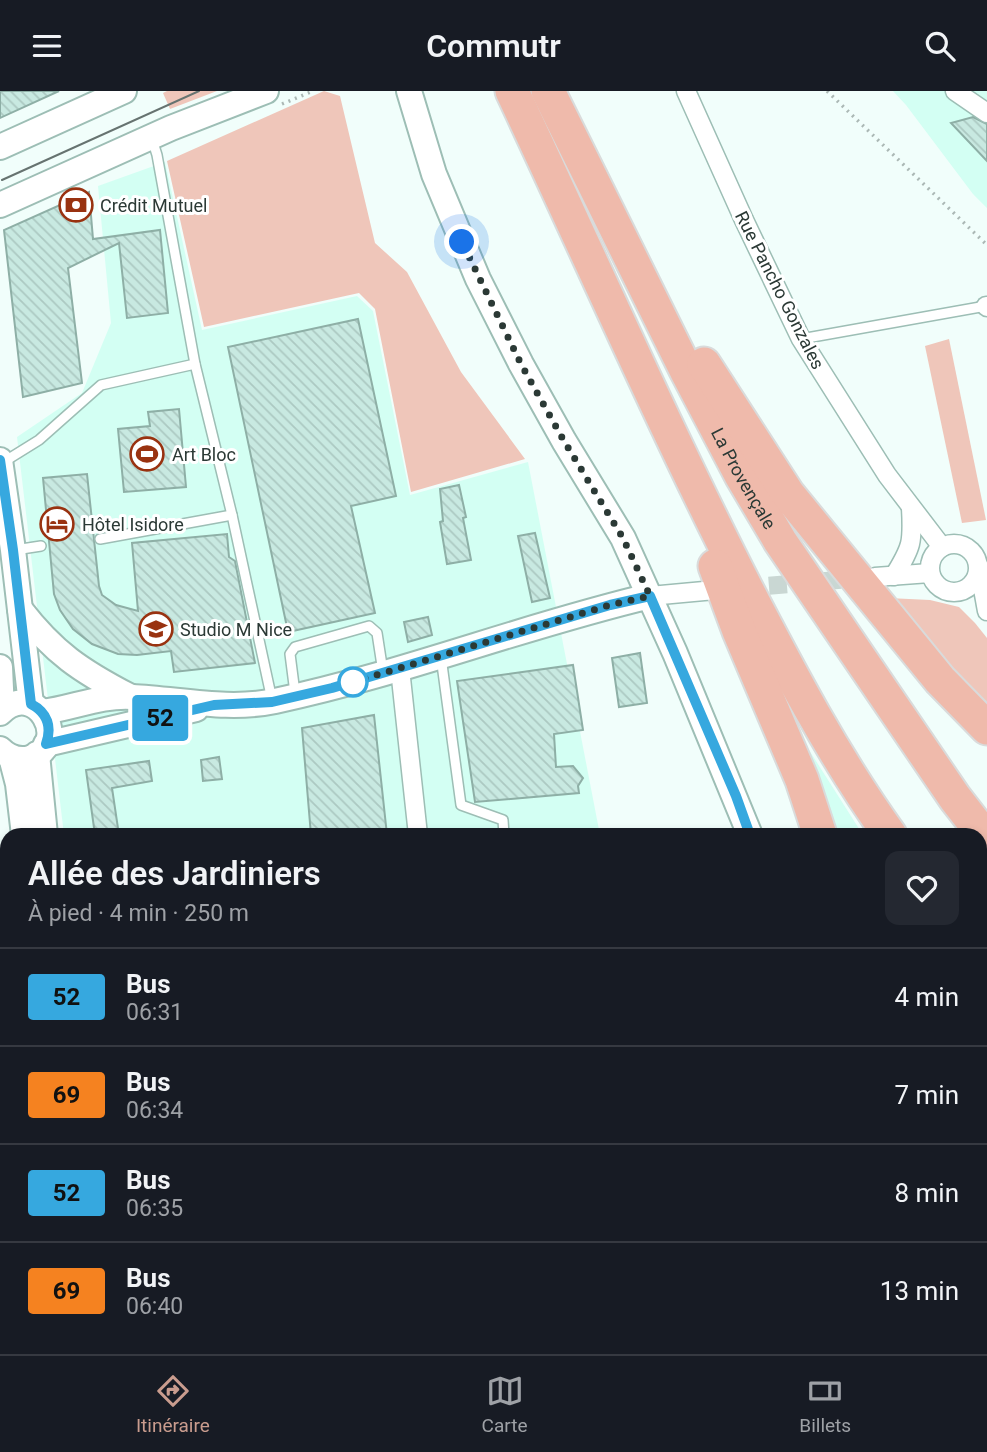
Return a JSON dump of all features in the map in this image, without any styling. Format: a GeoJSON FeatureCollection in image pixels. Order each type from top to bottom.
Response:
{"type":"FeatureCollection","features":[{"type":"Feature","properties":{"kind":"highway","name":"La Provençale"},"geometry":{"type":"LineString","coordinates":[[512,91],[544,109],[636,268],[741,475],[780,541],[955,798],[978,828]]}},
{"type":"Feature","properties":{"kind":"highway","name":"La Provençale"},"geometry":{"type":"LineString","coordinates":[[544,109],[658,409],[731,558],[822,733],[885,828]]}},
{"type":"Feature","properties":{"kind":"highway"},"geometry":{"type":"LineString","coordinates":[[636,268],[706,367],[788,494],[940,680],[987,728]]}},
{"type":"Feature","properties":{"kind":"highway"},"geometry":{"type":"LineString","coordinates":[[658,409],[739,631],[802,781],[818,828]]}},
{"type":"Feature","properties":{"kind":"street"},"geometry":{"type":"LineString","coordinates":[[0,148],[124,91]]}},
{"type":"Feature","properties":{"kind":"street"},"geometry":{"type":"LineString","coordinates":[[0,205],[152,137],[266,91]]}},
{"type":"Feature","properties":{"kind":"street"},"geometry":{"type":"LineString","coordinates":[[409,91],[434,174],[478,279],[564,441],[623,538],[747,828]]}},
{"type":"Feature","properties":{"kind":"street","name":"Rue Pancho Gonzales"},"geometry":{"type":"LineString","coordinates":[[685,91],[801,339],[887,475],[942,547]]}},
{"type":"Feature","properties":{"kind":"street"},"geometry":{"type":"LineString","coordinates":[[955,91],[987,113]]}},
{"type":"Feature","properties":{"kind":"street"},"geometry":{"type":"LineString","coordinates":[[0,462],[37,708],[48,722],[50,733],[42,749],[45,828]]}},
{"type":"Feature","properties":{"kind":"street"},"geometry":{"type":"LineString","coordinates":[[894,576],[910,550],[913,537],[911,508]]}},
{"type":"Feature","properties":{"kind":"street"},"geometry":{"type":"LineString","coordinates":[[958,543],[973,551],[979,567],[986,610],[955,592],[939,587],[930,573],[931,561],[942,547],[958,543]]}},
{"type":"Feature","properties":{"kind":"street"},"geometry":{"type":"LineString","coordinates":[[955,592],[974,582],[979,567]]}},
{"type":"Feature","properties":{"kind":"street"},"geometry":{"type":"LineString","coordinates":[[875,576],[930,573]]}},
{"type":"Feature","properties":{"kind":"street"},"geometry":{"type":"LineString","coordinates":[[5,753],[20,759],[42,749],[214,705],[284,699],[392,671],[610,605],[650,596],[715,590]]}},
{"type":"Feature","properties":{"kind":"street"},"geometry":{"type":"LineString","coordinates":[[20,609],[44,639],[76,667],[130,697]]}},
{"type":"Feature","properties":{"kind":"street"},"geometry":{"type":"LineString","coordinates":[[0,667],[1,711]]}},
{"type":"Feature","properties":{"kind":"street"},"geometry":{"type":"LineString","coordinates":[[392,671],[417,828]]}},
{"type":"Feature","properties":{"kind":"street"},"geometry":{"type":"LineString","coordinates":[[1,711],[20,702],[37,708],[130,697],[214,705]]}},
{"type":"Feature","properties":{"kind":"street"},"geometry":{"type":"LineString","coordinates":[[5,753],[18,783],[23,828]]}},
{"type":"Feature","properties":{"kind":"lane"},"geometry":{"type":"LineString","coordinates":[[152,137],[195,364],[232,515],[284,699]]}},
{"type":"Feature","properties":{"kind":"lane"},"geometry":{"type":"LineString","coordinates":[[801,339],[987,306]]}},
{"type":"Feature","properties":{"kind":"lane"},"geometry":{"type":"LineString","coordinates":[[0,462],[16,456],[39,440],[101,385],[195,364]]}},
{"type":"Feature","properties":{"kind":"lane"},"geometry":{"type":"LineString","coordinates":[[100,539],[232,515]]}},
{"type":"Feature","properties":{"kind":"lane"},"geometry":{"type":"LineString","coordinates":[[13,550],[41,546]]}},
{"type":"Feature","properties":{"kind":"lane"},"geometry":{"type":"LineString","coordinates":[[284,699],[290,654],[295,647],[369,627],[377,633],[392,671]]}},
{"type":"Feature","properties":{"kind":"lane"},"geometry":{"type":"LineString","coordinates":[[441,656],[461,804],[503,820],[504,828]]}},
{"type":"Feature","properties":{"kind":"path"},"geometry":{"type":"LineString","coordinates":[[827,91],[987,245]]}},
{"type":"Feature","properties":{"kind":"shaded area"},"geometry":{"type":"Polygon","coordinates":[[[217,91],[170,109],[163,93],[217,91]]]}},
{"type":"Feature","properties":{"kind":"shaded area"},"geometry":{"type":"Polygon","coordinates":[[[324,91],[340,96],[375,243],[407,272],[461,372],[525,459],[411,492],[375,309],[359,293],[204,327],[167,161],[324,91]]]}},
{"type":"Feature","properties":{"kind":"shaded area"},"geometry":{"type":"Polygon","coordinates":[[[893,91],[987,91],[987,208],[973,194],[893,91]]]}},
{"type":"Feature","properties":{"kind":"shaded area"},"geometry":{"type":"Polygon","coordinates":[[[165,162],[202,330],[357,296],[373,311],[410,495],[528,462],[599,828],[63,828],[17,437],[82,393],[111,323],[98,186],[165,162]]]}},
{"type":"Feature","properties":{"kind":"shaded area"},"geometry":{"type":"Polygon","coordinates":[[[949,339],[986,520],[962,523],[925,346],[949,339]]]}},
{"type":"Feature","properties":{"kind":"shaded area"},"geometry":{"type":"Polygon","coordinates":[[[888,598],[930,600],[959,607],[975,623],[987,638],[987,714],[888,598]]]}},
{"type":"Feature","properties":{"kind":"shaded area"},"geometry":{"type":"Polygon","coordinates":[[[781,694],[809,750],[859,828],[828,828],[781,694]]]}},
{"type":"Feature","properties":{"kind":"building"},"geometry":{"type":"Polygon","coordinates":[[[0,91],[59,91],[0,118],[0,91]]]}},
{"type":"Feature","properties":{"kind":"building"},"geometry":{"type":"Polygon","coordinates":[[[973,117],[987,124],[987,161],[951,123],[973,117]]]}},
{"type":"Feature","properties":{"kind":"building"},"geometry":{"type":"Polygon","coordinates":[[[89,192],[93,239],[160,230],[168,313],[127,318],[119,243],[68,268],[82,383],[23,397],[4,230],[89,192]]]}},
{"type":"Feature","properties":{"kind":"building"},"geometry":{"type":"Polygon","coordinates":[[[358,319],[396,496],[351,506],[375,613],[288,632],[228,347],[358,319]]]}},
{"type":"Feature","properties":{"kind":"building"},"geometry":{"type":"Polygon","coordinates":[[[179,409],[186,487],[124,492],[118,429],[150,426],[148,412],[179,409]]]}},
{"type":"Feature","properties":{"kind":"building"},"geometry":{"type":"Polygon","coordinates":[[[87,474],[102,595],[116,605],[138,611],[132,543],[227,534],[229,557],[235,561],[255,663],[174,672],[171,651],[118,654],[92,644],[73,629],[60,610],[54,594],[43,478],[87,474]]]}},
{"type":"Feature","properties":{"kind":"building"},"geometry":{"type":"Polygon","coordinates":[[[459,485],[471,560],[447,564],[440,522],[443,521],[440,489],[459,485]]]}},
{"type":"Feature","properties":{"kind":"building"},"geometry":{"type":"Polygon","coordinates":[[[535,533],[550,598],[532,602],[518,536],[535,533]]]}},
{"type":"Feature","properties":{"kind":"building"},"geometry":{"type":"Polygon","coordinates":[[[428,617],[432,635],[408,642],[404,622],[428,617]]]}},
{"type":"Feature","properties":{"kind":"building"},"geometry":{"type":"Polygon","coordinates":[[[640,653],[647,703],[619,707],[612,658],[640,653]]]}},
{"type":"Feature","properties":{"kind":"building"},"geometry":{"type":"Polygon","coordinates":[[[573,665],[583,730],[554,734],[556,767],[573,766],[583,778],[578,786],[579,793],[475,802],[457,681],[573,665]]]}},
{"type":"Feature","properties":{"kind":"building"},"geometry":{"type":"Polygon","coordinates":[[[374,715],[386,828],[310,828],[302,728],[374,715]]]}},
{"type":"Feature","properties":{"kind":"building"},"geometry":{"type":"Polygon","coordinates":[[[219,757],[222,779],[203,781],[201,760],[219,757]]]}},
{"type":"Feature","properties":{"kind":"building"},"geometry":{"type":"Polygon","coordinates":[[[149,761],[152,781],[112,788],[118,828],[94,828],[86,770],[149,761]]]}},
{"type":"Feature","properties":{"kind":"tunnel"},"geometry":{"type":"LineString","coordinates":[[742,588],[861,578]]}},
{"type":"Feature","properties":{"kind":"tram line"},"geometry":{"type":"LineString","coordinates":[[2,180],[199,91]]}},
{"type":"Feature","properties":{"kind":"bus line","name":"52"},"geometry":{"type":"LineString","coordinates":[[0,460],[31,704],[43,712],[48,722],[50,733],[46,744],[214,705],[272,702],[332,688],[610,605],[650,596],[747,828]]}},
{"type":"Feature","properties":{"kind":"place","name":"Crédit Mutuel"},"geometry":{"type":"Point","coordinates":[76,205]}},
{"type":"Feature","properties":{"kind":"place","name":"Art Bloc"},"geometry":{"type":"Point","coordinates":[147,454]}},
{"type":"Feature","properties":{"kind":"place","name":"Hôtel Isidore"},"geometry":{"type":"Point","coordinates":[57,524]}},
{"type":"Feature","properties":{"kind":"place","name":"Studio M Nice"},"geometry":{"type":"Point","coordinates":[156,629]}},
{"type":"Feature","properties":{"kind":"route"},"geometry":{"type":"LineString","coordinates":[[353,682],[610,605],[650,596],[623,538],[521,364],[462,242]]}}]}
